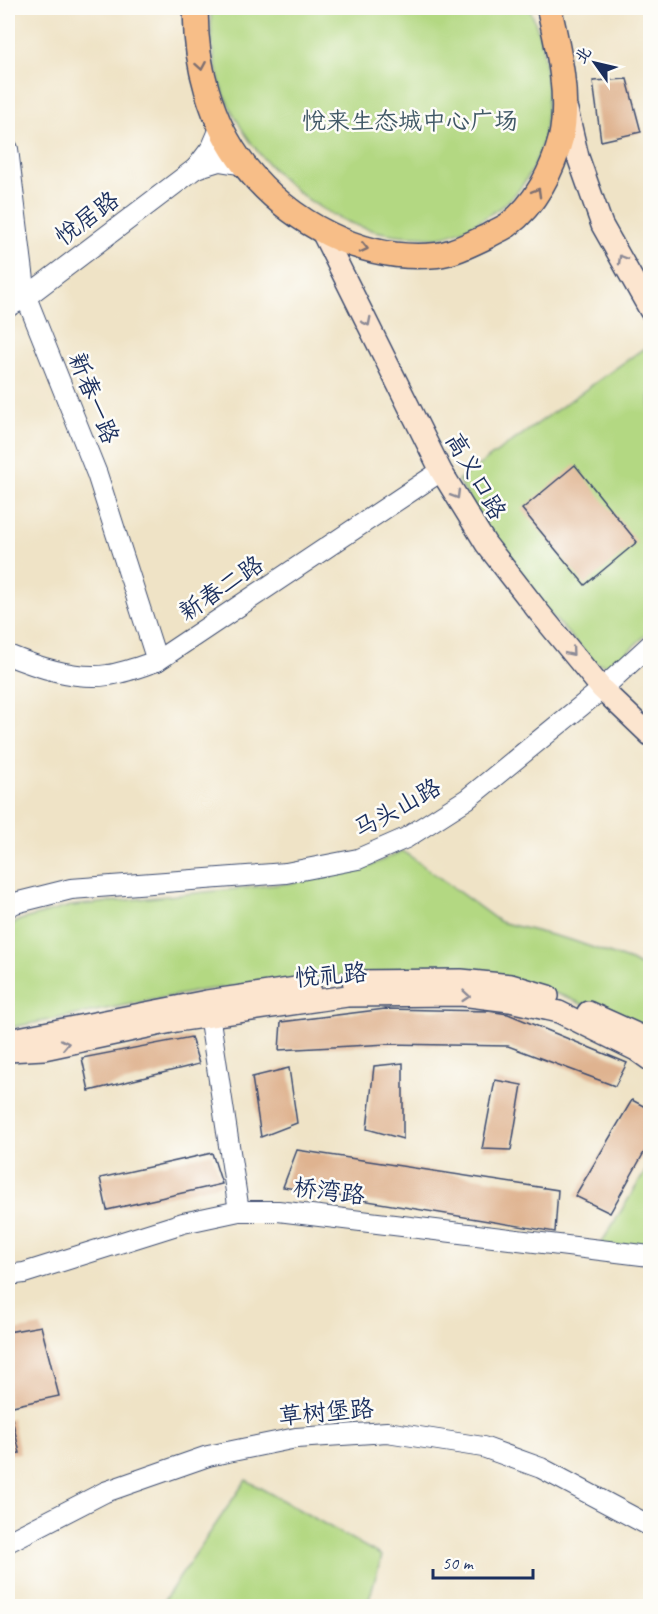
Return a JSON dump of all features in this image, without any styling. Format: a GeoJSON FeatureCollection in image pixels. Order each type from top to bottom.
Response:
{"type":"FeatureCollection","features":[{"type":"Feature","properties":{"kind":"main road"},"geometry":{"type":"LineString","coordinates":[[196,8],[200,69],[221,126],[244,165],[282,204],[322,232],[361,248],[402,255],[438,255],[475,242],[508,225],[532,201],[550,170],[561,136],[564,97]]}},
{"type":"Feature","properties":{"kind":"main road"},"geometry":{"type":"LineString","coordinates":[[549,8],[564,97],[578,157],[602,225],[651,310]]}},
{"type":"Feature","properties":{"kind":"main road","name":"高义口路"},"geometry":{"type":"LineString","coordinates":[[322,232],[441,471],[486,544],[538,611],[603,688],[651,735]]}},
{"type":"Feature","properties":{"kind":"main road","name":"悦礼路"},"geometry":{"type":"LineString","coordinates":[[8,1040],[208,1008],[347,981],[461,980],[511,985],[566,1001],[651,1040]]}},
{"type":"Feature","properties":{"kind":"main road","name":"悦礼路"},"geometry":{"type":"LineString","coordinates":[[8,1051],[44,1049],[176,1021],[208,1008],[347,996],[461,995],[510,1001],[559,1012],[636,1050],[651,1060]]}},
{"type":"Feature","properties":{"kind":"street"},"geometry":{"type":"LineString","coordinates":[[195,168],[212,147],[221,126]]}},
{"type":"Feature","properties":{"kind":"street","name":"新春一路"},"geometry":{"type":"LineString","coordinates":[[8,149],[26,297],[96,474],[158,662]]}},
{"type":"Feature","properties":{"kind":"street"},"geometry":{"type":"LineString","coordinates":[[195,168],[219,161],[244,165]]}},
{"type":"Feature","properties":{"kind":"street","name":"悦居路"},"geometry":{"type":"LineString","coordinates":[[8,307],[26,297],[195,168]]}},
{"type":"Feature","properties":{"kind":"street","name":"新春二路"},"geometry":{"type":"LineString","coordinates":[[8,655],[68,674],[107,676],[158,662],[441,471]]}},
{"type":"Feature","properties":{"kind":"street","name":"马头山路"},"geometry":{"type":"LineString","coordinates":[[8,907],[15,903],[70,889],[286,873],[358,859],[406,838],[467,799],[603,688],[651,645]]}},
{"type":"Feature","properties":{"kind":"street"},"geometry":{"type":"LineString","coordinates":[[208,1008],[239,1211]]}},
{"type":"Feature","properties":{"kind":"street","name":"桥湾路"},"geometry":{"type":"LineString","coordinates":[[8,1275],[24,1273],[183,1223],[239,1211],[278,1211],[651,1256]]}},
{"type":"Feature","properties":{"kind":"street","name":"草树堡路"},"geometry":{"type":"LineString","coordinates":[[8,1542],[105,1492],[208,1456],[296,1438],[387,1432],[483,1448],[541,1468],[651,1526]]}},
{"type":"Feature","properties":{"kind":"green space","name":"悦来生态城中心广场"},"geometry":{"type":"Polygon","coordinates":[[[211,8],[529,8],[542,45],[547,96],[546,124],[533,168],[516,193],[505,204],[474,224],[446,236],[387,233],[359,226],[333,215],[308,200],[265,160],[233,113],[222,88],[215,62],[211,35],[211,8]]]}},
{"type":"Feature","properties":{"kind":"green space"},"geometry":{"type":"Polygon","coordinates":[[[650,344],[650,631],[612,666],[595,663],[543,606],[493,540],[458,480],[650,344]]]}},
{"type":"Feature","properties":{"kind":"green space"},"geometry":{"type":"Polygon","coordinates":[[[403,851],[500,922],[571,940],[631,961],[650,972],[650,1034],[566,997],[514,980],[461,975],[342,975],[204,990],[8,1028],[8,927],[20,920],[71,906],[291,883],[363,869],[403,851]]]}},
{"type":"Feature","properties":{"kind":"green space"},"geometry":{"type":"Polygon","coordinates":[[[650,1164],[650,1248],[600,1245],[650,1164]]]}},
{"type":"Feature","properties":{"kind":"green space"},"geometry":{"type":"Polygon","coordinates":[[[246,1480],[382,1556],[367,1606],[160,1606],[246,1480]]]}},
{"type":"Feature","properties":{"kind":"building"},"geometry":{"type":"Polygon","coordinates":[[[627,79],[641,132],[601,141],[593,81],[627,79]]]}},
{"type":"Feature","properties":{"kind":"building"},"geometry":{"type":"Polygon","coordinates":[[[575,465],[637,542],[585,585],[522,509],[575,465]]]}},
{"type":"Feature","properties":{"kind":"building"},"geometry":{"type":"Polygon","coordinates":[[[385,1009],[488,1011],[508,1014],[627,1063],[615,1086],[508,1046],[388,1044],[279,1050],[281,1022],[385,1009]]]}},
{"type":"Feature","properties":{"kind":"building"},"geometry":{"type":"Polygon","coordinates":[[[191,1037],[199,1064],[89,1091],[82,1058],[191,1037]]]}},
{"type":"Feature","properties":{"kind":"building"},"geometry":{"type":"Polygon","coordinates":[[[403,1063],[403,1139],[367,1129],[374,1066],[403,1063]]]}},
{"type":"Feature","properties":{"kind":"building"},"geometry":{"type":"Polygon","coordinates":[[[289,1068],[297,1123],[261,1137],[252,1077],[289,1068]]]}},
{"type":"Feature","properties":{"kind":"building"},"geometry":{"type":"Polygon","coordinates":[[[495,1080],[522,1085],[511,1150],[482,1149],[495,1080]]]}},
{"type":"Feature","properties":{"kind":"building"},"geometry":{"type":"Polygon","coordinates":[[[632,1100],[651,1110],[651,1140],[610,1213],[575,1196],[632,1100]]]}},
{"type":"Feature","properties":{"kind":"building"},"geometry":{"type":"Polygon","coordinates":[[[297,1150],[558,1190],[555,1232],[283,1187],[297,1150]]]}},
{"type":"Feature","properties":{"kind":"building"},"geometry":{"type":"Polygon","coordinates":[[[212,1153],[222,1184],[107,1210],[100,1178],[212,1153]]]}},
{"type":"Feature","properties":{"kind":"building"},"geometry":{"type":"Polygon","coordinates":[[[41,1326],[59,1396],[8,1407],[8,1332],[41,1326]]]}},
{"type":"Feature","properties":{"kind":"building"},"geometry":{"type":"Polygon","coordinates":[[[12,1419],[20,1453],[8,1454],[8,1420],[12,1419]]]}}]}
